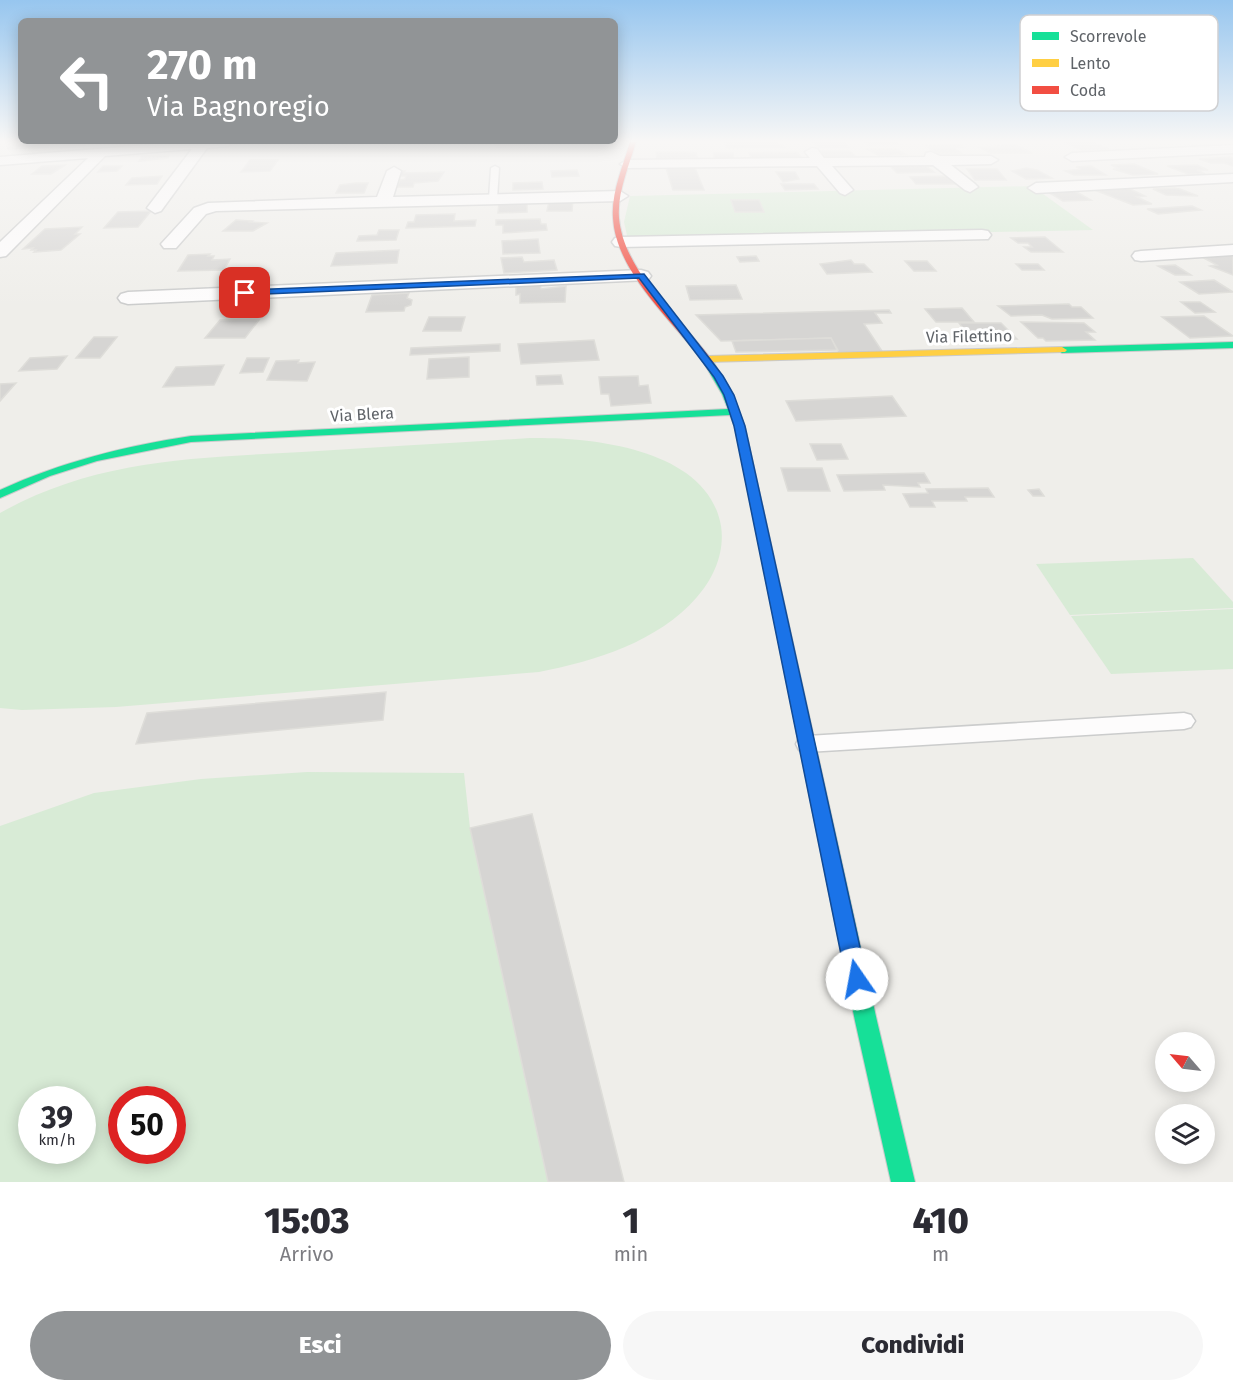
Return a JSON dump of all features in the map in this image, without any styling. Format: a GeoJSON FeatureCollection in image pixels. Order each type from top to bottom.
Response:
{"type":"FeatureCollection","features":[{"type":"Feature","properties":{"kind":"main road"},"geometry":{"type":"LineString","coordinates":[[620,197],[616,221],[621,242],[642,276],[706,359],[726,389],[735,412],[747,458],[866,1021],[903,1182]]}},
{"type":"Feature","properties":{"kind":"main road","name":"Via Filettino"},"geometry":{"type":"LineString","coordinates":[[706,359],[1233,345]]}},
{"type":"Feature","properties":{"kind":"main road","name":"Via Blera"},"geometry":{"type":"LineString","coordinates":[[0,494],[40,475],[92,457],[134,447],[191,439],[735,412]]}},
{"type":"Feature","properties":{"kind":"street"},"geometry":{"type":"LineString","coordinates":[[0,252],[56,197]]}},
{"type":"Feature","properties":{"kind":"street"},"geometry":{"type":"LineString","coordinates":[[155,208],[163,197]]}},
{"type":"Feature","properties":{"kind":"street"},"geometry":{"type":"LineString","coordinates":[[384,201],[385,197]]}},
{"type":"Feature","properties":{"kind":"street"},"geometry":{"type":"LineString","coordinates":[[170,244],[200,211],[214,206],[384,201],[492,207],[597,197]]}},
{"type":"Feature","properties":{"kind":"street"},"geometry":{"type":"LineString","coordinates":[[621,242],[982,235]]}},
{"type":"Feature","properties":{"kind":"street"},"geometry":{"type":"LineString","coordinates":[[1141,256],[1233,250]]}},
{"type":"Feature","properties":{"kind":"street"},"geometry":{"type":"LineString","coordinates":[[128,298],[642,276]]}},
{"type":"Feature","properties":{"kind":"lane"},"geometry":{"type":"LineString","coordinates":[[492,207],[493,197]]}},
{"type":"Feature","properties":{"kind":"lane"},"geometry":{"type":"LineString","coordinates":[[807,744],[1185,721]]}},
{"type":"Feature","properties":{"kind":"green space"},"geometry":{"type":"Polygon","coordinates":[[[630,197],[1047,197],[1093,230],[628,240],[624,222],[630,197]]]}},
{"type":"Feature","properties":{"kind":"green space"},"geometry":{"type":"Polygon","coordinates":[[[530,438],[585,440],[615,445],[671,464],[695,480],[712,500],[721,526],[720,555],[708,582],[681,613],[645,638],[624,647],[582,662],[539,672],[116,707],[22,710],[0,708],[0,513],[36,495],[73,482],[147,464],[223,456],[530,438]]]}},
{"type":"Feature","properties":{"kind":"green space"},"geometry":{"type":"Polygon","coordinates":[[[1193,558],[1233,602],[1233,608],[1070,615],[1036,564],[1193,558]]]}},
{"type":"Feature","properties":{"kind":"green space"},"geometry":{"type":"Polygon","coordinates":[[[1233,609],[1233,669],[1111,674],[1071,616],[1233,609]]]}},
{"type":"Feature","properties":{"kind":"green space"},"geometry":{"type":"Polygon","coordinates":[[[307,772],[464,773],[470,828],[532,814],[624,1182],[0,1182],[0,826],[94,793],[201,779],[307,772]]]}},
{"type":"Feature","properties":{"kind":"building"},"geometry":{"type":"Polygon","coordinates":[[[1056,197],[1086,197],[1091,200],[1063,201],[1056,197]]]}},
{"type":"Feature","properties":{"kind":"building"},"geometry":{"type":"Polygon","coordinates":[[[1113,197],[1137,197],[1152,204],[1133,205],[1113,197]]]}},
{"type":"Feature","properties":{"kind":"building"},"geometry":{"type":"Polygon","coordinates":[[[573,200],[572,211],[547,211],[549,201],[573,200]]]}},
{"type":"Feature","properties":{"kind":"building"},"geometry":{"type":"Polygon","coordinates":[[[731,200],[759,200],[764,212],[735,212],[731,200]]]}},
{"type":"Feature","properties":{"kind":"building"},"geometry":{"type":"Polygon","coordinates":[[[499,202],[527,202],[527,212],[498,213],[499,202]]]}},
{"type":"Feature","properties":{"kind":"building"},"geometry":{"type":"Polygon","coordinates":[[[1192,206],[1201,210],[1158,214],[1147,209],[1192,206]]]}},
{"type":"Feature","properties":{"kind":"building"},"geometry":{"type":"Polygon","coordinates":[[[151,211],[138,227],[104,228],[118,212],[151,211]]]}},
{"type":"Feature","properties":{"kind":"building"},"geometry":{"type":"Polygon","coordinates":[[[455,214],[454,221],[476,220],[475,226],[406,228],[408,222],[414,222],[416,215],[455,214]]]}},
{"type":"Feature","properties":{"kind":"building"},"geometry":{"type":"Polygon","coordinates":[[[540,219],[541,224],[546,224],[547,230],[503,233],[503,225],[496,225],[496,220],[540,219]]]}},
{"type":"Feature","properties":{"kind":"building"},"geometry":{"type":"Polygon","coordinates":[[[236,220],[267,223],[253,231],[223,231],[236,220]]]}},
{"type":"Feature","properties":{"kind":"building"},"geometry":{"type":"Polygon","coordinates":[[[82,227],[75,234],[80,234],[61,250],[34,252],[36,250],[31,250],[33,248],[23,249],[45,229],[82,227]]]}},
{"type":"Feature","properties":{"kind":"building"},"geometry":{"type":"Polygon","coordinates":[[[379,230],[399,230],[396,240],[357,241],[359,236],[377,235],[379,230]]]}},
{"type":"Feature","properties":{"kind":"building"},"geometry":{"type":"Polygon","coordinates":[[[1045,237],[1063,252],[1031,252],[1024,247],[1032,247],[1028,243],[1018,243],[1011,238],[1045,237]]]}},
{"type":"Feature","properties":{"kind":"building"},"geometry":{"type":"Polygon","coordinates":[[[538,239],[540,253],[503,254],[502,241],[538,239]]]}},
{"type":"Feature","properties":{"kind":"building"},"geometry":{"type":"Polygon","coordinates":[[[399,250],[397,263],[331,266],[336,253],[399,250]]]}},
{"type":"Feature","properties":{"kind":"building"},"geometry":{"type":"Polygon","coordinates":[[[210,254],[208,256],[214,256],[212,260],[230,259],[224,270],[178,271],[188,255],[210,254]]]}},
{"type":"Feature","properties":{"kind":"building"},"geometry":{"type":"Polygon","coordinates":[[[1229,254],[1233,257],[1233,275],[1210,266],[1217,265],[1200,256],[1229,254]]]}},
{"type":"Feature","properties":{"kind":"building"},"geometry":{"type":"Polygon","coordinates":[[[756,256],[759,261],[740,262],[737,257],[756,256]]]}},
{"type":"Feature","properties":{"kind":"building"},"geometry":{"type":"Polygon","coordinates":[[[522,257],[524,262],[554,260],[557,270],[504,273],[501,258],[522,257]]]}},
{"type":"Feature","properties":{"kind":"building"},"geometry":{"type":"Polygon","coordinates":[[[851,260],[854,264],[864,264],[872,272],[827,274],[820,264],[851,260]]]}},
{"type":"Feature","properties":{"kind":"building"},"geometry":{"type":"Polygon","coordinates":[[[905,261],[927,261],[936,271],[914,271],[905,261]]]}},
{"type":"Feature","properties":{"kind":"building"},"geometry":{"type":"Polygon","coordinates":[[[1016,264],[1038,264],[1044,270],[1022,270],[1016,264]]]}},
{"type":"Feature","properties":{"kind":"building"},"geometry":{"type":"Polygon","coordinates":[[[1175,265],[1191,275],[1175,275],[1158,266],[1175,265]]]}},
{"type":"Feature","properties":{"kind":"building"},"geometry":{"type":"Polygon","coordinates":[[[1214,280],[1233,292],[1199,294],[1180,282],[1214,280]]]}},
{"type":"Feature","properties":{"kind":"building"},"geometry":{"type":"Polygon","coordinates":[[[540,285],[541,289],[566,286],[565,302],[520,303],[520,294],[516,295],[516,286],[540,285]]]}},
{"type":"Feature","properties":{"kind":"building"},"geometry":{"type":"Polygon","coordinates":[[[736,285],[742,299],[690,300],[686,286],[736,285]]]}},
{"type":"Feature","properties":{"kind":"building"},"geometry":{"type":"Polygon","coordinates":[[[409,293],[407,298],[412,300],[411,305],[405,307],[404,311],[366,312],[372,295],[409,293]]]}},
{"type":"Feature","properties":{"kind":"building"},"geometry":{"type":"Polygon","coordinates":[[[1181,302],[1200,302],[1215,312],[1195,313],[1181,302]]]}},
{"type":"Feature","properties":{"kind":"building"},"geometry":{"type":"Polygon","coordinates":[[[1069,304],[1072,307],[1081,307],[1093,318],[1052,319],[1042,315],[1011,316],[998,306],[1069,304]]]}},
{"type":"Feature","properties":{"kind":"building"},"geometry":{"type":"Polygon","coordinates":[[[962,308],[974,322],[936,322],[925,309],[962,308]]]}},
{"type":"Feature","properties":{"kind":"building"},"geometry":{"type":"Polygon","coordinates":[[[889,310],[891,313],[875,313],[882,323],[864,324],[882,351],[839,352],[831,338],[721,341],[696,315],[889,310]]]}},
{"type":"Feature","properties":{"kind":"building"},"geometry":{"type":"Polygon","coordinates":[[[1204,316],[1233,336],[1190,338],[1162,317],[1204,316]]]}},
{"type":"Feature","properties":{"kind":"building"},"geometry":{"type":"Polygon","coordinates":[[[429,317],[465,317],[461,331],[423,331],[429,317]]]}},
{"type":"Feature","properties":{"kind":"building"},"geometry":{"type":"Polygon","coordinates":[[[220,320],[259,320],[245,338],[205,338],[220,320]]]}},
{"type":"Feature","properties":{"kind":"building"},"geometry":{"type":"Polygon","coordinates":[[[1021,322],[1084,323],[1095,332],[1086,332],[1095,340],[1046,341],[1038,338],[1021,322]]]}},
{"type":"Feature","properties":{"kind":"building"},"geometry":{"type":"Polygon","coordinates":[[[959,323],[1001,323],[1017,339],[1007,339],[1009,342],[974,343],[959,323]]]}},
{"type":"Feature","properties":{"kind":"building"},"geometry":{"type":"Polygon","coordinates":[[[94,337],[117,337],[100,358],[76,358],[94,337]]]}},
{"type":"Feature","properties":{"kind":"building"},"geometry":{"type":"Polygon","coordinates":[[[831,338],[837,350],[736,352],[732,341],[831,338]]]}},
{"type":"Feature","properties":{"kind":"building"},"geometry":{"type":"Polygon","coordinates":[[[594,340],[599,360],[521,364],[518,344],[594,340]]]}},
{"type":"Feature","properties":{"kind":"building"},"geometry":{"type":"Polygon","coordinates":[[[500,344],[500,351],[410,355],[411,348],[500,344]]]}},
{"type":"Feature","properties":{"kind":"building"},"geometry":{"type":"Polygon","coordinates":[[[67,356],[57,369],[19,371],[30,358],[67,356]]]}},
{"type":"Feature","properties":{"kind":"building"},"geometry":{"type":"Polygon","coordinates":[[[469,357],[469,377],[427,379],[429,359],[469,357]]]}},
{"type":"Feature","properties":{"kind":"building"},"geometry":{"type":"Polygon","coordinates":[[[247,358],[269,358],[263,372],[240,373],[247,358]]]}},
{"type":"Feature","properties":{"kind":"building"},"geometry":{"type":"Polygon","coordinates":[[[299,360],[298,363],[315,362],[307,381],[267,380],[276,361],[299,360]]]}},
{"type":"Feature","properties":{"kind":"building"},"geometry":{"type":"Polygon","coordinates":[[[224,365],[214,385],[163,387],[176,367],[224,365]]]}},
{"type":"Feature","properties":{"kind":"building"},"geometry":{"type":"Polygon","coordinates":[[[561,375],[563,384],[537,385],[536,376],[561,375]]]}},
{"type":"Feature","properties":{"kind":"building"},"geometry":{"type":"Polygon","coordinates":[[[638,376],[639,386],[648,385],[651,403],[611,406],[609,394],[601,394],[599,377],[638,376]]]}},
{"type":"Feature","properties":{"kind":"building"},"geometry":{"type":"Polygon","coordinates":[[[16,383],[0,401],[0,384],[16,383]]]}},
{"type":"Feature","properties":{"kind":"building"},"geometry":{"type":"Polygon","coordinates":[[[892,396],[906,416],[796,421],[786,401],[892,396]]]}},
{"type":"Feature","properties":{"kind":"building"},"geometry":{"type":"Polygon","coordinates":[[[810,444],[841,444],[848,459],[817,460],[810,444]]]}},
{"type":"Feature","properties":{"kind":"building"},"geometry":{"type":"Polygon","coordinates":[[[781,468],[822,468],[830,491],[788,491],[781,468]]]}},
{"type":"Feature","properties":{"kind":"building"},"geometry":{"type":"Polygon","coordinates":[[[924,473],[930,483],[918,483],[920,487],[883,485],[885,490],[844,491],[837,475],[924,473]]]}},
{"type":"Feature","properties":{"kind":"building"},"geometry":{"type":"Polygon","coordinates":[[[988,488],[994,497],[965,497],[967,501],[932,501],[935,507],[910,507],[903,494],[928,493],[926,489],[988,488]]]}},
{"type":"Feature","properties":{"kind":"building"},"geometry":{"type":"Polygon","coordinates":[[[1039,489],[1044,496],[1033,496],[1028,490],[1039,489]]]}},
{"type":"Feature","properties":{"kind":"building"},"geometry":{"type":"Polygon","coordinates":[[[386,692],[383,720],[136,744],[147,713],[386,692]]]}},
{"type":"Feature","properties":{"kind":"building"},"geometry":{"type":"Polygon","coordinates":[[[532,814],[624,1182],[548,1182],[470,828],[532,814]]]}},
{"type":"Feature","properties":{"kind":"traffic: fast"},"geometry":{"type":"LineString","coordinates":[[1062,350],[1233,345]]}},
{"type":"Feature","properties":{"kind":"traffic: fast"},"geometry":{"type":"LineString","coordinates":[[709,363],[727,394],[740,427],[866,1021],[903,1182]]}},
{"type":"Feature","properties":{"kind":"traffic: fast"},"geometry":{"type":"LineString","coordinates":[[0,494],[46,474],[117,452],[191,439],[735,412]]}},
{"type":"Feature","properties":{"kind":"traffic: slow"},"geometry":{"type":"LineString","coordinates":[[707,359],[1062,350]]}},
{"type":"Feature","properties":{"kind":"traffic: jam"},"geometry":{"type":"LineString","coordinates":[[618,197],[616,218],[619,237],[627,257],[653,295],[709,363]]}},
{"type":"Feature","properties":{"kind":"route"},"geometry":{"type":"LineString","coordinates":[[245,293],[642,276],[697,346],[718,376],[734,406],[857,979]]}}]}
